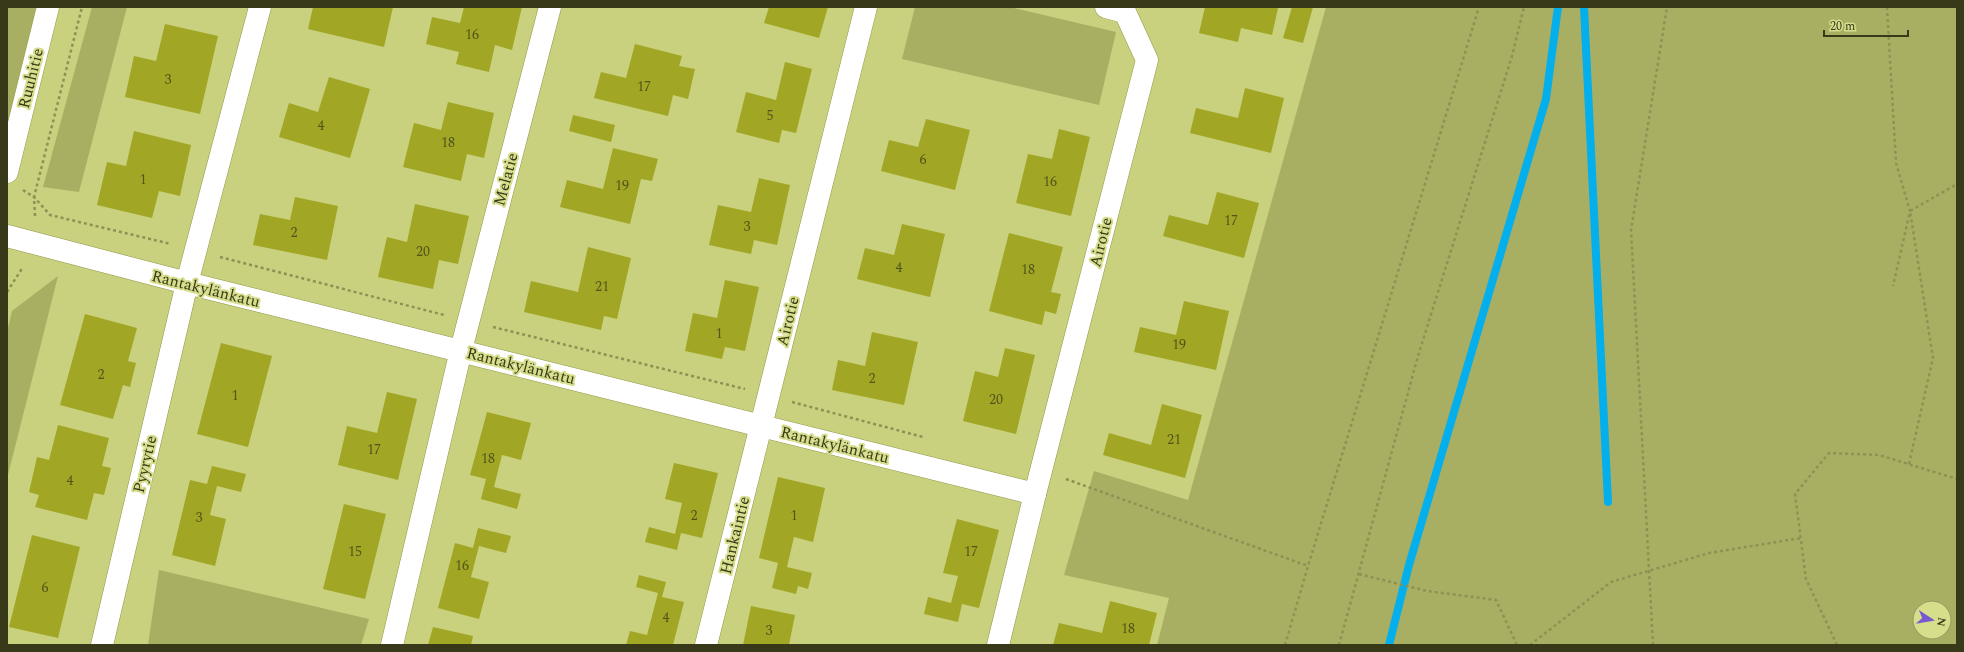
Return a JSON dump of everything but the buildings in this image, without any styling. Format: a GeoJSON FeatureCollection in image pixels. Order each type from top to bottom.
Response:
{"type":"FeatureCollection","features":[{"type":"Feature","properties":{"kind":"street","name":"Ruuhitie"},"geometry":{"type":"LineString","coordinates":[[7,172],[48,7]]}},
{"type":"Feature","properties":{"kind":"street"},"geometry":{"type":"LineString","coordinates":[[187,283],[260,7]]}},
{"type":"Feature","properties":{"kind":"street","name":"Melatie"},"geometry":{"type":"LineString","coordinates":[[461,350],[550,7]]}},
{"type":"Feature","properties":{"kind":"street","name":"Airotie"},"geometry":{"type":"LineString","coordinates":[[761,425],[866,7]]}},
{"type":"Feature","properties":{"kind":"street","name":"Airotie"},"geometry":{"type":"LineString","coordinates":[[1035,494],[1148,60],[1125,12],[1106,7]]}},
{"type":"Feature","properties":{"kind":"street","name":"Rantakylänkatu"},"geometry":{"type":"LineString","coordinates":[[7,236],[187,283],[1035,494]]}},
{"type":"Feature","properties":{"kind":"street","name":"Pyyrytie"},"geometry":{"type":"LineString","coordinates":[[102,645],[187,283]]}},
{"type":"Feature","properties":{"kind":"street"},"geometry":{"type":"LineString","coordinates":[[392,645],[461,350]]}},
{"type":"Feature","properties":{"kind":"street","name":"Hankaintie"},"geometry":{"type":"LineString","coordinates":[[706,645],[761,425]]}},
{"type":"Feature","properties":{"kind":"street"},"geometry":{"type":"LineString","coordinates":[[998,645],[1035,494]]}},
{"type":"Feature","properties":{"kind":"path"},"geometry":{"type":"LineString","coordinates":[[7,292],[38,244],[34,197],[82,7]]}},
{"type":"Feature","properties":{"kind":"path"},"geometry":{"type":"LineString","coordinates":[[1285,645],[1479,7]]}},
{"type":"Feature","properties":{"kind":"path"},"geometry":{"type":"LineString","coordinates":[[1339,645],[1418,356],[1510,64],[1524,7]]}},
{"type":"Feature","properties":{"kind":"path"},"geometry":{"type":"LineString","coordinates":[[1653,645],[1631,230],[1667,7]]}},
{"type":"Feature","properties":{"kind":"path"},"geometry":{"type":"LineString","coordinates":[[1887,7],[1896,163],[1910,212],[1933,358],[1909,464]]}},
{"type":"Feature","properties":{"kind":"path"},"geometry":{"type":"LineString","coordinates":[[1893,286],[1910,212],[1957,184]]}},
{"type":"Feature","properties":{"kind":"path"},"geometry":{"type":"LineString","coordinates":[[20,189],[34,197],[50,215],[196,250],[468,321],[769,395],[928,439]]}},
{"type":"Feature","properties":{"kind":"path"},"geometry":{"type":"LineString","coordinates":[[1837,645],[1806,579],[1795,494],[1829,453],[1879,455],[1957,479]]}},
{"type":"Feature","properties":{"kind":"path"},"geometry":{"type":"LineString","coordinates":[[1042,470],[1308,566]]}},
{"type":"Feature","properties":{"kind":"path"},"geometry":{"type":"LineString","coordinates":[[1530,645],[1611,582],[1709,553],[1801,538]]}},
{"type":"Feature","properties":{"kind":"path"},"geometry":{"type":"LineString","coordinates":[[1359,574],[1427,591],[1496,600],[1517,645]]}},
{"type":"Feature","properties":{"kind":"green space"},"geometry":{"type":"Polygon","coordinates":[[[7,7],[38,7],[7,132],[7,7]]]}},
{"type":"Feature","properties":{"kind":"green space"},"geometry":{"type":"Polygon","coordinates":[[[92,7],[127,7],[79,192],[43,187],[92,7]]]}},
{"type":"Feature","properties":{"kind":"green space"},"geometry":{"type":"Polygon","coordinates":[[[915,7],[1010,7],[1116,32],[1099,105],[902,59],[915,7]]]}},
{"type":"Feature","properties":{"kind":"green space"},"geometry":{"type":"Polygon","coordinates":[[[1326,7],[1957,7],[1957,645],[1157,645],[1169,598],[1064,575],[1094,471],[1188,500],[1326,7]]]}},
{"type":"Feature","properties":{"kind":"green space"},"geometry":{"type":"Polygon","coordinates":[[[58,276],[7,479],[7,332],[12,311],[58,276]]]}},
{"type":"Feature","properties":{"kind":"green space"},"geometry":{"type":"Polygon","coordinates":[[[159,570],[369,619],[361,645],[148,645],[159,570]]]}},
{"type":"Feature","properties":{"kind":"waterway"},"geometry":{"type":"LineString","coordinates":[[1389,645],[1409,565],[1546,99],[1558,7]]}},
{"type":"Feature","properties":{"kind":"waterway"},"geometry":{"type":"LineString","coordinates":[[1584,7],[1608,502]]}}]}
